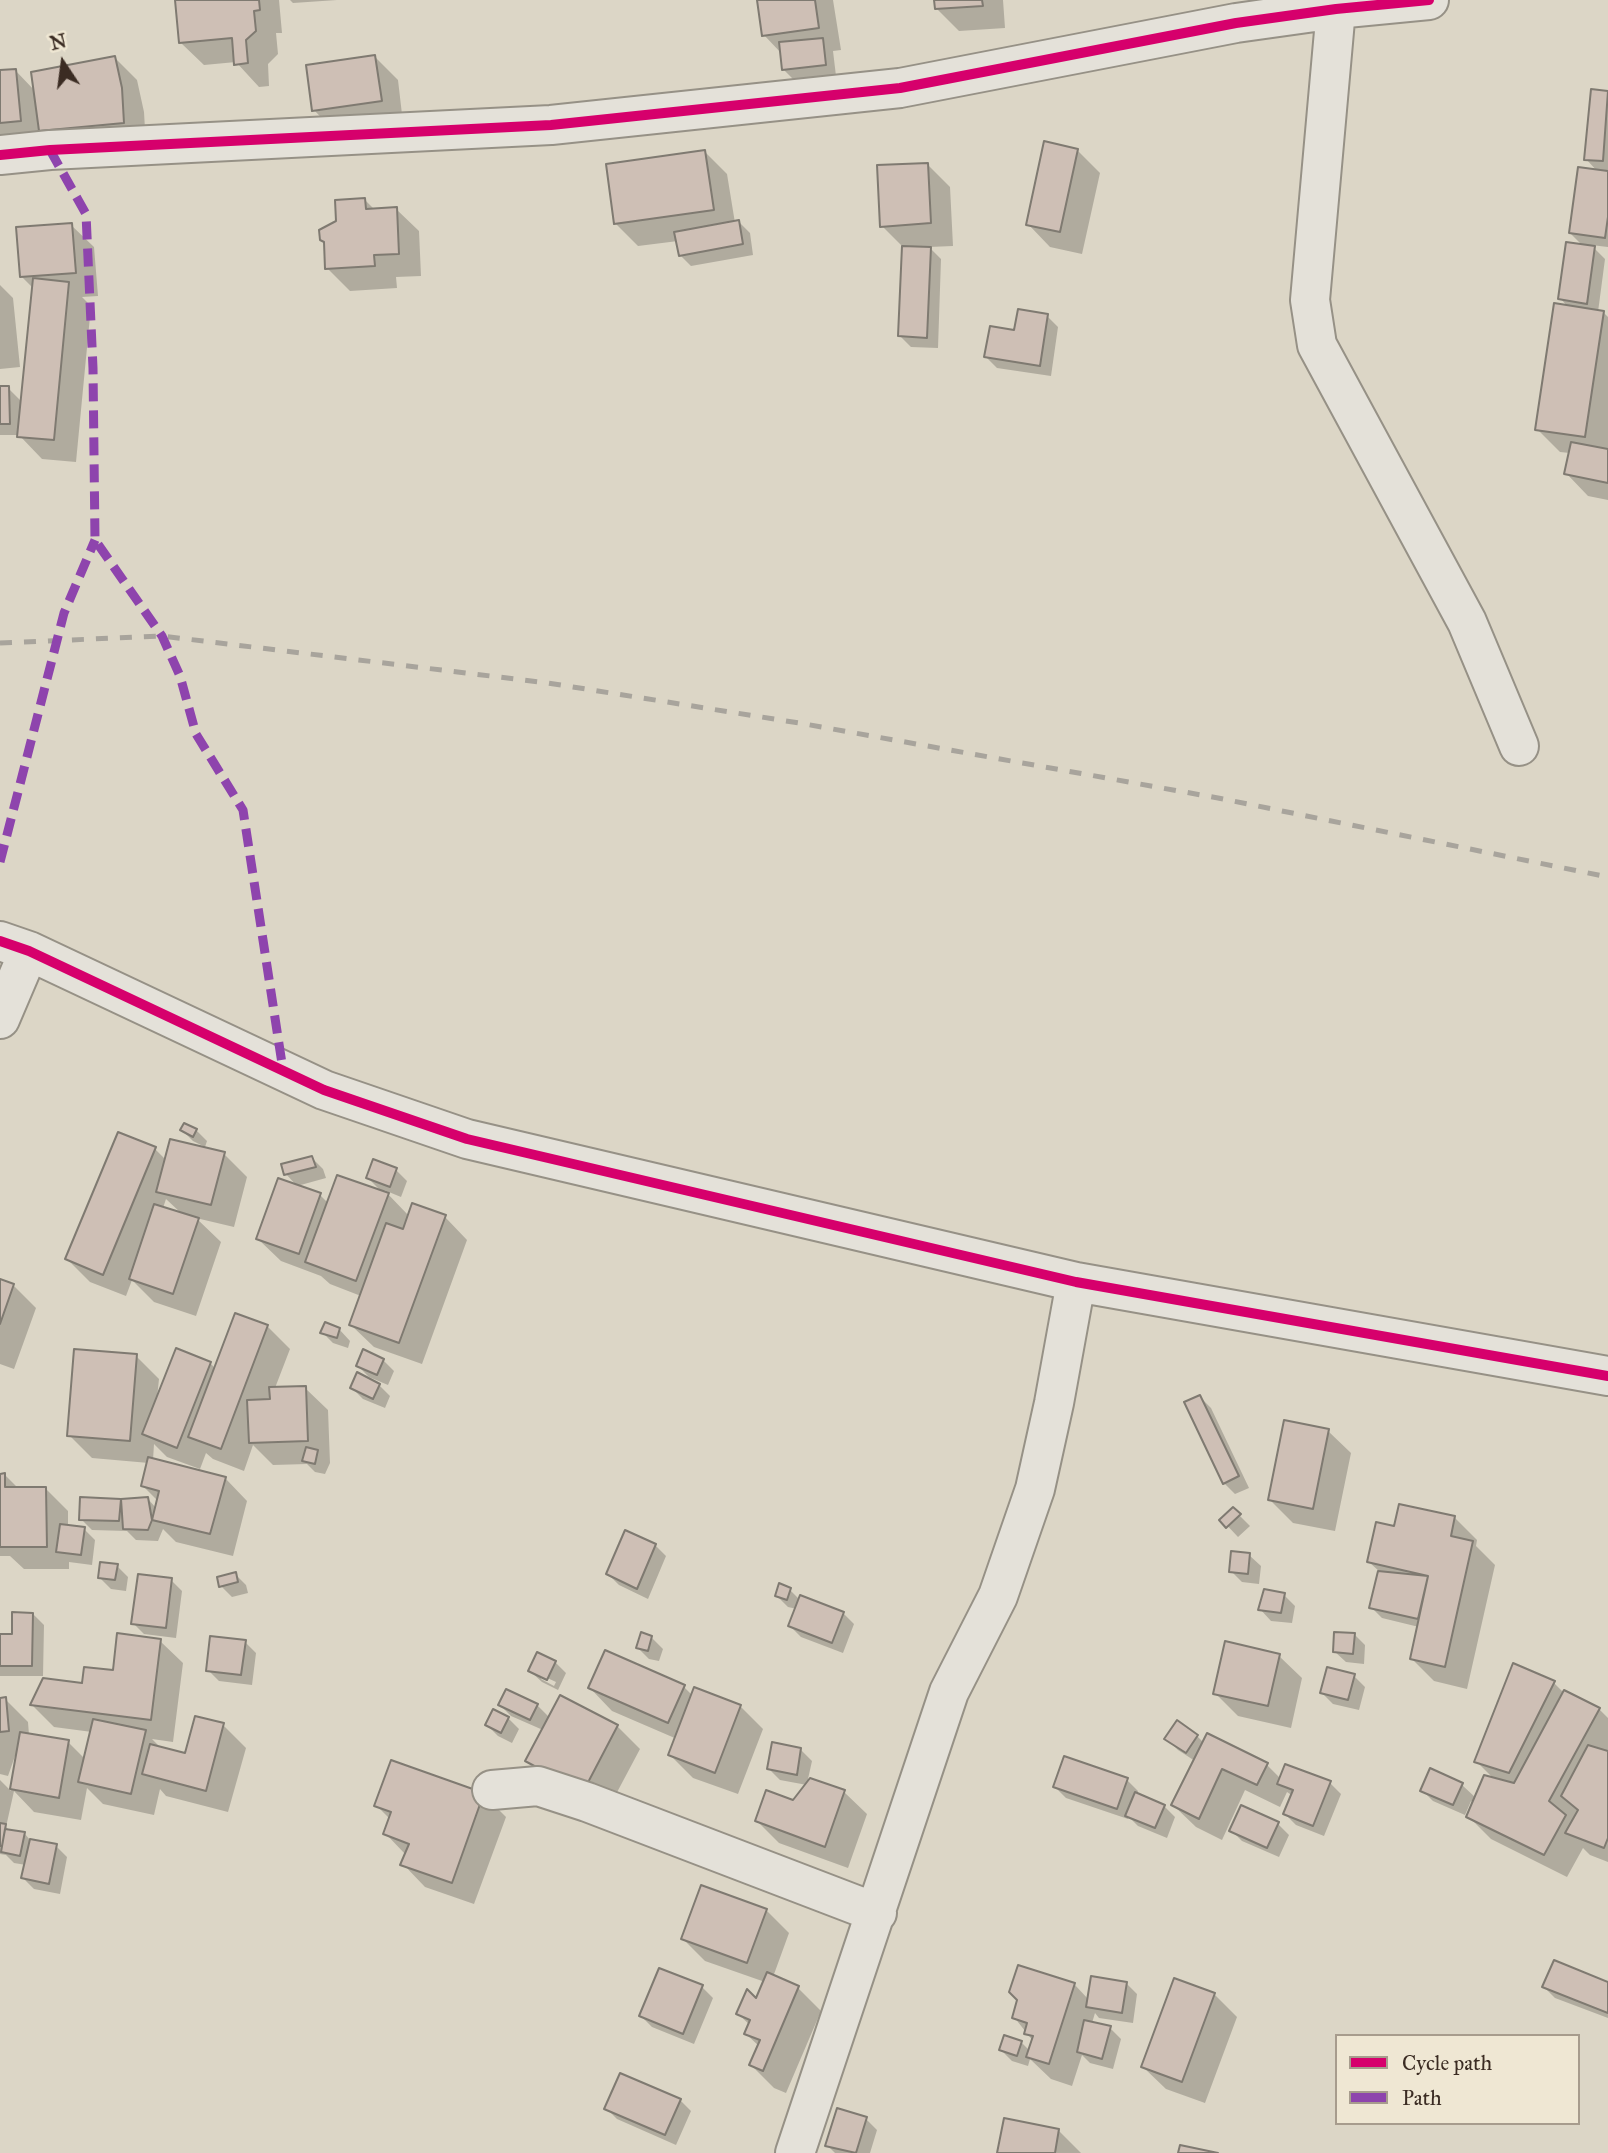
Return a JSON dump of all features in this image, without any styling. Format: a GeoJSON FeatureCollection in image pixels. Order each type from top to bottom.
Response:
{"type":"FeatureCollection","features":[{"type":"Feature","properties":{"kind":"street"},"geometry":{"type":"LineString","coordinates":[[0,155],[50,150],[551,125],[900,88],[1234,12],[1336,9],[1429,0]]}},
{"type":"Feature","properties":{"kind":"street"},"geometry":{"type":"LineString","coordinates":[[1336,9],[1310,300],[1317,345],[1466,622],[1520,746]]}},
{"type":"Feature","properties":{"kind":"street"},"geometry":{"type":"LineString","coordinates":[[0,1019],[14,946],[324,1090],[467,1139],[1076,1282],[1608,1376]]}},
{"type":"Feature","properties":{"kind":"street"},"geometry":{"type":"LineString","coordinates":[[795,2153],[949,1692],[998,1596],[1035,1489],[1076,1282]]}},
{"type":"Feature","properties":{"kind":"street"},"geometry":{"type":"LineString","coordinates":[[492,1790],[538,1786],[587,1802],[877,1913]]}},
{"type":"Feature","properties":{"kind":"building"},"geometry":{"type":"Polygon","coordinates":[[[175,0],[259,0],[260,10],[254,11],[256,31],[246,40],[248,63],[234,65],[232,38],[179,43],[175,0]]]}},
{"type":"Feature","properties":{"kind":"building"},"geometry":{"type":"Polygon","coordinates":[[[757,0],[815,0],[819,28],[762,36],[757,0]]]}},
{"type":"Feature","properties":{"kind":"building"},"geometry":{"type":"Polygon","coordinates":[[[934,0],[982,0],[983,6],[935,9],[934,0]]]}},
{"type":"Feature","properties":{"kind":"building"},"geometry":{"type":"Polygon","coordinates":[[[823,38],[826,65],[782,70],[779,42],[823,38]]]}},
{"type":"Feature","properties":{"kind":"building"},"geometry":{"type":"Polygon","coordinates":[[[375,55],[382,101],[312,111],[306,65],[375,55]]]}},
{"type":"Feature","properties":{"kind":"building"},"geometry":{"type":"Polygon","coordinates":[[[115,56],[122,88],[124,123],[39,131],[31,72],[115,56]]]}},
{"type":"Feature","properties":{"kind":"building"},"geometry":{"type":"Polygon","coordinates":[[[16,69],[21,121],[0,123],[0,70],[16,69]]]}},
{"type":"Feature","properties":{"kind":"building"},"geometry":{"type":"Polygon","coordinates":[[[1591,89],[1608,91],[1603,161],[1584,160],[1591,89]]]}},
{"type":"Feature","properties":{"kind":"building"},"geometry":{"type":"Polygon","coordinates":[[[1044,141],[1078,149],[1060,232],[1026,225],[1044,141]]]}},
{"type":"Feature","properties":{"kind":"building"},"geometry":{"type":"Polygon","coordinates":[[[705,150],[714,210],[614,224],[606,164],[705,150]]]}},
{"type":"Feature","properties":{"kind":"building"},"geometry":{"type":"Polygon","coordinates":[[[928,163],[931,223],[880,227],[877,165],[928,163]]]}},
{"type":"Feature","properties":{"kind":"building"},"geometry":{"type":"Polygon","coordinates":[[[1578,167],[1608,171],[1605,238],[1569,233],[1578,167]]]}},
{"type":"Feature","properties":{"kind":"building"},"geometry":{"type":"Polygon","coordinates":[[[365,198],[366,209],[397,207],[399,254],[374,255],[375,266],[325,269],[324,242],[320,240],[319,230],[336,221],[335,200],[365,198]]]}},
{"type":"Feature","properties":{"kind":"building"},"geometry":{"type":"Polygon","coordinates":[[[739,220],[743,244],[679,256],[674,232],[739,220]]]}},
{"type":"Feature","properties":{"kind":"building"},"geometry":{"type":"Polygon","coordinates":[[[72,223],[76,273],[20,277],[16,227],[72,223]]]}},
{"type":"Feature","properties":{"kind":"building"},"geometry":{"type":"Polygon","coordinates":[[[1566,242],[1595,246],[1587,304],[1558,299],[1566,242]]]}},
{"type":"Feature","properties":{"kind":"building"},"geometry":{"type":"Polygon","coordinates":[[[902,246],[931,247],[927,338],[898,336],[902,246]]]}},
{"type":"Feature","properties":{"kind":"building"},"geometry":{"type":"Polygon","coordinates":[[[33,278],[69,282],[54,440],[17,437],[33,278]]]}},
{"type":"Feature","properties":{"kind":"building"},"geometry":{"type":"Polygon","coordinates":[[[1554,303],[1604,311],[1585,437],[1535,430],[1554,303]]]}},
{"type":"Feature","properties":{"kind":"building"},"geometry":{"type":"Polygon","coordinates":[[[1018,309],[1048,314],[1040,366],[984,357],[990,326],[1014,330],[1018,309]]]}},
{"type":"Feature","properties":{"kind":"building"},"geometry":{"type":"Polygon","coordinates":[[[0,386],[9,386],[10,424],[0,424],[0,386]]]}},
{"type":"Feature","properties":{"kind":"building"},"geometry":{"type":"Polygon","coordinates":[[[1571,442],[1608,449],[1608,483],[1564,474],[1571,442]]]}},
{"type":"Feature","properties":{"kind":"building"},"geometry":{"type":"Polygon","coordinates":[[[184,1123],[197,1129],[193,1137],[180,1130],[184,1123]]]}},
{"type":"Feature","properties":{"kind":"building"},"geometry":{"type":"Polygon","coordinates":[[[118,1132],[156,1147],[103,1275],[65,1259],[118,1132]]]}},
{"type":"Feature","properties":{"kind":"building"},"geometry":{"type":"Polygon","coordinates":[[[170,1139],[225,1152],[211,1205],[156,1192],[170,1139]]]}},
{"type":"Feature","properties":{"kind":"building"},"geometry":{"type":"Polygon","coordinates":[[[312,1156],[316,1167],[284,1175],[281,1164],[312,1156]]]}},
{"type":"Feature","properties":{"kind":"building"},"geometry":{"type":"Polygon","coordinates":[[[373,1159],[397,1168],[390,1187],[366,1178],[373,1159]]]}},
{"type":"Feature","properties":{"kind":"building"},"geometry":{"type":"Polygon","coordinates":[[[337,1175],[389,1193],[356,1281],[305,1262],[337,1175]]]}},
{"type":"Feature","properties":{"kind":"building"},"geometry":{"type":"Polygon","coordinates":[[[278,1178],[321,1193],[299,1254],[256,1239],[278,1178]]]}},
{"type":"Feature","properties":{"kind":"building"},"geometry":{"type":"Polygon","coordinates":[[[412,1203],[446,1215],[399,1343],[349,1325],[386,1223],[403,1229],[412,1203]]]}},
{"type":"Feature","properties":{"kind":"building"},"geometry":{"type":"Polygon","coordinates":[[[154,1204],[199,1218],[173,1294],[129,1279],[154,1204]]]}},
{"type":"Feature","properties":{"kind":"building"},"geometry":{"type":"Polygon","coordinates":[[[0,1279],[14,1284],[0,1324],[0,1279]]]}},
{"type":"Feature","properties":{"kind":"building"},"geometry":{"type":"Polygon","coordinates":[[[235,1313],[268,1325],[221,1449],[188,1437],[235,1313]]]}},
{"type":"Feature","properties":{"kind":"building"},"geometry":{"type":"Polygon","coordinates":[[[325,1322],[340,1328],[337,1338],[320,1333],[325,1322]]]}},
{"type":"Feature","properties":{"kind":"building"},"geometry":{"type":"Polygon","coordinates":[[[176,1348],[211,1362],[177,1448],[142,1434],[176,1348]]]}},
{"type":"Feature","properties":{"kind":"building"},"geometry":{"type":"Polygon","coordinates":[[[74,1349],[137,1354],[130,1441],[67,1436],[74,1349]]]}},
{"type":"Feature","properties":{"kind":"building"},"geometry":{"type":"Polygon","coordinates":[[[363,1349],[384,1359],[377,1375],[356,1366],[363,1349]]]}},
{"type":"Feature","properties":{"kind":"building"},"geometry":{"type":"Polygon","coordinates":[[[357,1372],[380,1384],[373,1399],[350,1388],[357,1372]]]}},
{"type":"Feature","properties":{"kind":"building"},"geometry":{"type":"Polygon","coordinates":[[[306,1386],[308,1441],[249,1443],[247,1400],[270,1399],[269,1387],[306,1386]]]}},
{"type":"Feature","properties":{"kind":"building"},"geometry":{"type":"Polygon","coordinates":[[[1200,1395],[1239,1476],[1223,1484],[1184,1402],[1200,1395]]]}},
{"type":"Feature","properties":{"kind":"building"},"geometry":{"type":"Polygon","coordinates":[[[1284,1420],[1329,1429],[1313,1509],[1268,1500],[1284,1420]]]}},
{"type":"Feature","properties":{"kind":"building"},"geometry":{"type":"Polygon","coordinates":[[[306,1447],[318,1450],[315,1464],[302,1461],[306,1447]]]}},
{"type":"Feature","properties":{"kind":"building"},"geometry":{"type":"Polygon","coordinates":[[[148,1457],[226,1477],[210,1534],[152,1520],[159,1491],[141,1486],[148,1457]]]}},
{"type":"Feature","properties":{"kind":"building"},"geometry":{"type":"Polygon","coordinates":[[[5,1473],[5,1487],[46,1487],[47,1547],[0,1547],[0,1474],[5,1473]]]}},
{"type":"Feature","properties":{"kind":"building"},"geometry":{"type":"Polygon","coordinates":[[[80,1497],[121,1499],[119,1521],[79,1520],[80,1497]]]}},
{"type":"Feature","properties":{"kind":"building"},"geometry":{"type":"Polygon","coordinates":[[[148,1497],[152,1520],[148,1530],[123,1529],[121,1499],[148,1497]]]}},
{"type":"Feature","properties":{"kind":"building"},"geometry":{"type":"Polygon","coordinates":[[[1399,1504],[1455,1516],[1451,1536],[1473,1541],[1445,1667],[1410,1659],[1428,1576],[1367,1562],[1376,1522],[1394,1526],[1399,1504]]]}},
{"type":"Feature","properties":{"kind":"building"},"geometry":{"type":"Polygon","coordinates":[[[1233,1507],[1241,1514],[1226,1528],[1219,1520],[1233,1507]]]}},
{"type":"Feature","properties":{"kind":"building"},"geometry":{"type":"Polygon","coordinates":[[[60,1524],[85,1527],[81,1555],[56,1552],[60,1524]]]}},
{"type":"Feature","properties":{"kind":"building"},"geometry":{"type":"Polygon","coordinates":[[[625,1530],[656,1544],[637,1589],[606,1574],[625,1530]]]}},
{"type":"Feature","properties":{"kind":"building"},"geometry":{"type":"Polygon","coordinates":[[[1231,1551],[1250,1553],[1248,1574],[1229,1572],[1231,1551]]]}},
{"type":"Feature","properties":{"kind":"building"},"geometry":{"type":"Polygon","coordinates":[[[100,1562],[118,1564],[115,1580],[98,1578],[100,1562]]]}},
{"type":"Feature","properties":{"kind":"building"},"geometry":{"type":"Polygon","coordinates":[[[1378,1571],[1428,1576],[1418,1619],[1369,1608],[1378,1571]]]}},
{"type":"Feature","properties":{"kind":"building"},"geometry":{"type":"Polygon","coordinates":[[[236,1572],[238,1582],[219,1587],[217,1577],[236,1572]]]}},
{"type":"Feature","properties":{"kind":"building"},"geometry":{"type":"Polygon","coordinates":[[[138,1574],[172,1578],[166,1628],[131,1624],[138,1574]]]}},
{"type":"Feature","properties":{"kind":"building"},"geometry":{"type":"Polygon","coordinates":[[[779,1583],[791,1588],[787,1600],[775,1596],[779,1583]]]}},
{"type":"Feature","properties":{"kind":"building"},"geometry":{"type":"Polygon","coordinates":[[[1264,1589],[1285,1593],[1281,1613],[1258,1610],[1264,1589]]]}},
{"type":"Feature","properties":{"kind":"building"},"geometry":{"type":"Polygon","coordinates":[[[800,1595],[844,1612],[832,1643],[788,1626],[800,1595]]]}},
{"type":"Feature","properties":{"kind":"building"},"geometry":{"type":"Polygon","coordinates":[[[12,1612],[33,1613],[32,1666],[0,1666],[0,1634],[12,1634],[12,1612]]]}},
{"type":"Feature","properties":{"kind":"building"},"geometry":{"type":"Polygon","coordinates":[[[641,1632],[652,1636],[648,1651],[636,1648],[641,1632]]]}},
{"type":"Feature","properties":{"kind":"building"},"geometry":{"type":"Polygon","coordinates":[[[1334,1632],[1355,1633],[1353,1654],[1333,1652],[1334,1632]]]}},
{"type":"Feature","properties":{"kind":"building"},"geometry":{"type":"Polygon","coordinates":[[[117,1633],[161,1639],[151,1720],[30,1705],[43,1678],[82,1683],[84,1667],[113,1670],[117,1633]]]}},
{"type":"Feature","properties":{"kind":"building"},"geometry":{"type":"Polygon","coordinates":[[[210,1636],[246,1640],[241,1675],[206,1671],[210,1636]]]}},
{"type":"Feature","properties":{"kind":"building"},"geometry":{"type":"Polygon","coordinates":[[[1225,1641],[1280,1654],[1268,1706],[1213,1694],[1225,1641]]]}},
{"type":"Feature","properties":{"kind":"building"},"geometry":{"type":"Polygon","coordinates":[[[605,1650],[685,1685],[668,1723],[588,1688],[605,1650]]]}},
{"type":"Feature","properties":{"kind":"building"},"geometry":{"type":"Polygon","coordinates":[[[537,1652],[556,1661],[547,1680],[528,1671],[537,1652]]]}},
{"type":"Feature","properties":{"kind":"building"},"geometry":{"type":"Polygon","coordinates":[[[1513,1663],[1555,1681],[1509,1773],[1474,1762],[1513,1663]]]}},
{"type":"Feature","properties":{"kind":"building"},"geometry":{"type":"Polygon","coordinates":[[[1327,1667],[1355,1674],[1348,1700],[1320,1693],[1327,1667]]]}},
{"type":"Feature","properties":{"kind":"building"},"geometry":{"type":"Polygon","coordinates":[[[694,1687],[741,1705],[715,1773],[668,1755],[694,1687]]]}},
{"type":"Feature","properties":{"kind":"building"},"geometry":{"type":"Polygon","coordinates":[[[506,1689],[538,1704],[530,1720],[498,1705],[506,1689]]]}},
{"type":"Feature","properties":{"kind":"building"},"geometry":{"type":"Polygon","coordinates":[[[1564,1690],[1600,1708],[1549,1801],[1566,1815],[1544,1855],[1466,1817],[1484,1775],[1514,1783],[1564,1690]]]}},
{"type":"Feature","properties":{"kind":"building"},"geometry":{"type":"Polygon","coordinates":[[[560,1695],[618,1725],[583,1792],[525,1761],[560,1695]]]}},
{"type":"Feature","properties":{"kind":"building"},"geometry":{"type":"Polygon","coordinates":[[[6,1697],[9,1731],[0,1732],[0,1698],[6,1697]]]}},
{"type":"Feature","properties":{"kind":"building"},"geometry":{"type":"Polygon","coordinates":[[[493,1709],[509,1717],[501,1733],[485,1725],[493,1709]]]}},
{"type":"Feature","properties":{"kind":"building"},"geometry":{"type":"Polygon","coordinates":[[[195,1716],[224,1723],[206,1791],[142,1774],[150,1744],[185,1753],[195,1716]]]}},
{"type":"Feature","properties":{"kind":"building"},"geometry":{"type":"Polygon","coordinates":[[[93,1719],[146,1730],[131,1794],[78,1782],[93,1719]]]}},
{"type":"Feature","properties":{"kind":"building"},"geometry":{"type":"Polygon","coordinates":[[[1177,1720],[1198,1735],[1186,1753],[1164,1739],[1177,1720]]]}},
{"type":"Feature","properties":{"kind":"building"},"geometry":{"type":"Polygon","coordinates":[[[20,1732],[69,1740],[59,1798],[10,1789],[20,1732]]]}},
{"type":"Feature","properties":{"kind":"building"},"geometry":{"type":"Polygon","coordinates":[[[1207,1733],[1268,1763],[1257,1785],[1222,1769],[1199,1819],[1171,1805],[1207,1733]]]}},
{"type":"Feature","properties":{"kind":"building"},"geometry":{"type":"Polygon","coordinates":[[[772,1742],[801,1748],[797,1775],[767,1769],[772,1742]]]}},
{"type":"Feature","properties":{"kind":"building"},"geometry":{"type":"Polygon","coordinates":[[[1588,1745],[1608,1751],[1608,1838],[1604,1848],[1565,1833],[1578,1810],[1561,1796],[1588,1745]]]}},
{"type":"Feature","properties":{"kind":"building"},"geometry":{"type":"Polygon","coordinates":[[[1064,1756],[1128,1778],[1117,1809],[1053,1787],[1064,1756]]]}},
{"type":"Feature","properties":{"kind":"building"},"geometry":{"type":"Polygon","coordinates":[[[391,1760],[484,1793],[452,1883],[400,1865],[409,1844],[383,1834],[391,1812],[374,1806],[391,1760]]]}},
{"type":"Feature","properties":{"kind":"building"},"geometry":{"type":"Polygon","coordinates":[[[1285,1764],[1331,1781],[1313,1826],[1283,1814],[1293,1790],[1277,1784],[1285,1764]]]}},
{"type":"Feature","properties":{"kind":"building"},"geometry":{"type":"Polygon","coordinates":[[[1430,1768],[1463,1783],[1453,1805],[1420,1791],[1430,1768]]]}},
{"type":"Feature","properties":{"kind":"building"},"geometry":{"type":"Polygon","coordinates":[[[810,1778],[845,1790],[825,1847],[755,1821],[766,1790],[793,1800],[810,1778]]]}},
{"type":"Feature","properties":{"kind":"building"},"geometry":{"type":"Polygon","coordinates":[[[1135,1792],[1165,1805],[1155,1828],[1125,1816],[1135,1792]]]}},
{"type":"Feature","properties":{"kind":"building"},"geometry":{"type":"Polygon","coordinates":[[[1241,1805],[1279,1822],[1267,1848],[1229,1831],[1241,1805]]]}},
{"type":"Feature","properties":{"kind":"building"},"geometry":{"type":"Polygon","coordinates":[[[0,1823],[6,1824],[2,1846],[0,1846],[0,1823]]]}},
{"type":"Feature","properties":{"kind":"building"},"geometry":{"type":"Polygon","coordinates":[[[5,1829],[25,1832],[20,1856],[1,1852],[5,1829]]]}},
{"type":"Feature","properties":{"kind":"building"},"geometry":{"type":"Polygon","coordinates":[[[30,1839],[57,1844],[49,1884],[21,1878],[30,1839]]]}},
{"type":"Feature","properties":{"kind":"building"},"geometry":{"type":"Polygon","coordinates":[[[701,1885],[767,1909],[747,1963],[681,1939],[701,1885]]]}},
{"type":"Feature","properties":{"kind":"building"},"geometry":{"type":"Polygon","coordinates":[[[1554,1960],[1608,1982],[1608,2013],[1542,1987],[1554,1960]]]}},
{"type":"Feature","properties":{"kind":"building"},"geometry":{"type":"Polygon","coordinates":[[[1018,1965],[1075,1983],[1049,2064],[1026,2057],[1033,2036],[1024,2034],[1027,2023],[1012,2018],[1017,2000],[1009,1992],[1018,1965]]]}},
{"type":"Feature","properties":{"kind":"building"},"geometry":{"type":"Polygon","coordinates":[[[659,1968],[703,1985],[683,2034],[639,2016],[659,1968]]]}},
{"type":"Feature","properties":{"kind":"building"},"geometry":{"type":"Polygon","coordinates":[[[767,1972],[799,1986],[763,2071],[749,2065],[760,2040],[744,2034],[750,2020],[736,2014],[747,1989],[756,1998],[767,1972]]]}},
{"type":"Feature","properties":{"kind":"building"},"geometry":{"type":"Polygon","coordinates":[[[1091,1976],[1127,1982],[1122,2013],[1086,2007],[1091,1976]]]}},
{"type":"Feature","properties":{"kind":"building"},"geometry":{"type":"Polygon","coordinates":[[[1174,1978],[1215,1993],[1182,2082],[1141,2067],[1174,1978]]]}},
{"type":"Feature","properties":{"kind":"building"},"geometry":{"type":"Polygon","coordinates":[[[1084,2020],[1111,2026],[1102,2059],[1077,2052],[1084,2020]]]}},
{"type":"Feature","properties":{"kind":"building"},"geometry":{"type":"Polygon","coordinates":[[[1004,2035],[1022,2041],[1017,2056],[999,2050],[1004,2035]]]}},
{"type":"Feature","properties":{"kind":"building"},"geometry":{"type":"Polygon","coordinates":[[[620,2073],[681,2099],[665,2135],[604,2109],[620,2073]]]}},
{"type":"Feature","properties":{"kind":"building"},"geometry":{"type":"Polygon","coordinates":[[[837,2108],[867,2117],[856,2153],[825,2146],[837,2108]]]}},
{"type":"Feature","properties":{"kind":"building"},"geometry":{"type":"Polygon","coordinates":[[[1004,2118],[1059,2129],[1055,2153],[997,2153],[1004,2118]]]}},
{"type":"Feature","properties":{"kind":"building"},"geometry":{"type":"Polygon","coordinates":[[[1180,2145],[1218,2153],[1178,2153],[1180,2145]]]}},
{"type":"Feature","properties":{"kind":"railway"},"geometry":{"type":"LineString","coordinates":[[0,643],[162,636],[548,683],[799,723],[1218,798],[1608,877]]}},
{"type":"Feature","properties":{"kind":"marked path"},"geometry":{"type":"LineString","coordinates":[[50,150],[86,214],[93,368],[95,540],[162,636],[180,676],[196,734],[243,810],[283,1070]]}},
{"type":"Feature","properties":{"kind":"marked path"},"geometry":{"type":"LineString","coordinates":[[0,862],[64,613],[95,540]]}},
{"type":"Feature","properties":{"kind":"cycle path"},"geometry":{"type":"LineString","coordinates":[[0,155],[50,150],[551,125],[900,88],[1236,23],[1429,0]]}},
{"type":"Feature","properties":{"kind":"cycle path"},"geometry":{"type":"LineString","coordinates":[[0,941],[29,951],[324,1090],[467,1139],[1076,1282],[1608,1376]]}}]}
